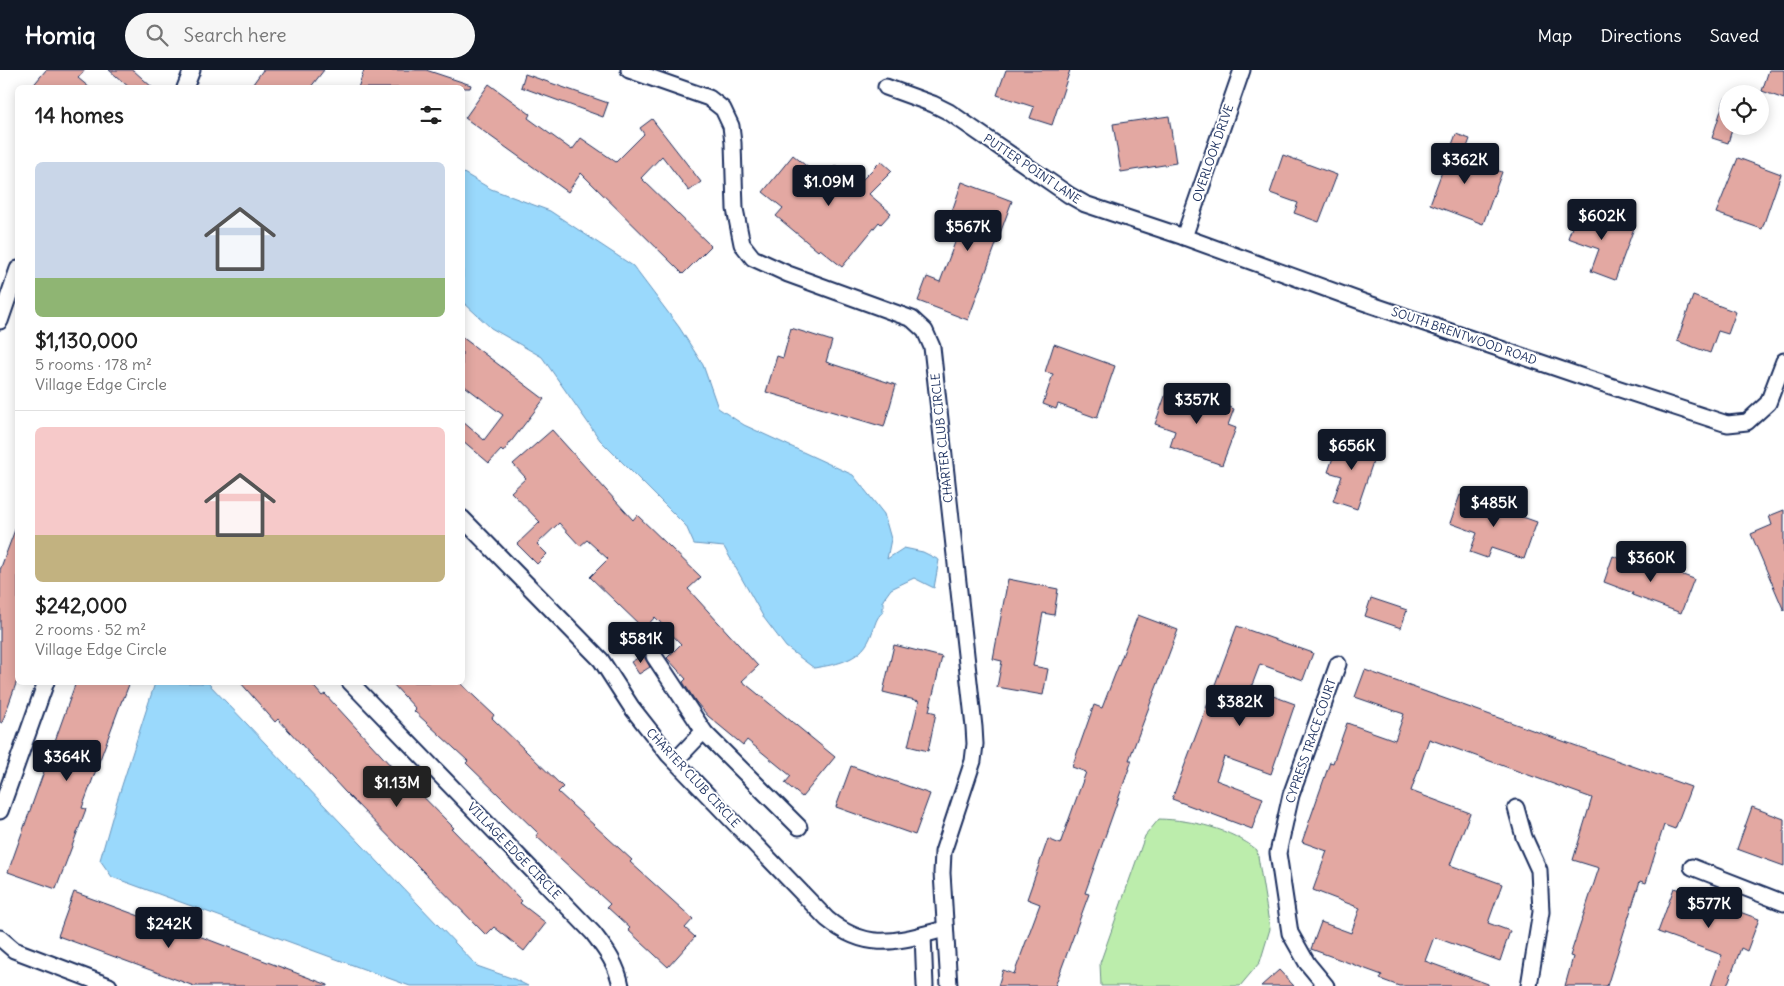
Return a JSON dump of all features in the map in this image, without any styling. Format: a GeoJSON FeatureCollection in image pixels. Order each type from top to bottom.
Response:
{"type":"FeatureCollection","features":[{"type":"Feature","properties":{"kind":"street"},"geometry":{"type":"LineString","coordinates":[[186,85],[192,70]]}},
{"type":"Feature","properties":{"kind":"street","name":"CHARTER CLUB CIRCLE"},"geometry":{"type":"LineString","coordinates":[[629,70],[709,98],[722,109],[731,126],[735,209],[742,244],[753,258],[788,274],[912,319],[925,332],[932,347],[975,744],[973,761],[943,852],[942,874],[949,986]]}},
{"type":"Feature","properties":{"kind":"street","name":"OVERLOOK DRIVE"},"geometry":{"type":"LineString","coordinates":[[1184,237],[1242,70]]}},
{"type":"Feature","properties":{"kind":"street","name":"PUTTER POINT LANE"},"geometry":{"type":"LineString","coordinates":[[886,87],[933,104],[949,112],[1085,204],[1184,237]]}},
{"type":"Feature","properties":{"kind":"street","name":"SOUTH BRENTWOOD ROAD"},"geometry":{"type":"LineString","coordinates":[[1184,237],[1583,378],[1728,424],[1747,422],[1768,403],[1784,360]]}},
{"type":"Feature","properties":{"kind":"street"},"geometry":{"type":"LineString","coordinates":[[0,321],[15,278]]}},
{"type":"Feature","properties":{"kind":"street","name":"CHARTER CLUB CIRCLE"},"geometry":{"type":"LineString","coordinates":[[465,521],[600,660],[632,708],[675,761],[840,930],[856,938],[874,941],[910,939],[945,929]]}},
{"type":"Feature","properties":{"kind":"street"},"geometry":{"type":"LineString","coordinates":[[654,656],[705,732],[799,827]]}},
{"type":"Feature","properties":{"kind":"street","name":"CYPRESS TRACE COURT"},"geometry":{"type":"LineString","coordinates":[[1326,986],[1307,963],[1290,933],[1278,852],[1291,795],[1338,664]]}},
{"type":"Feature","properties":{"kind":"street"},"geometry":{"type":"LineString","coordinates":[[0,811],[45,685]]}},
{"type":"Feature","properties":{"kind":"street","name":"VILLAGE EDGE CIRCLE"},"geometry":{"type":"LineString","coordinates":[[353,685],[593,933],[610,954],[622,986]]}},
{"type":"Feature","properties":{"kind":"street"},"geometry":{"type":"LineString","coordinates":[[675,761],[705,732]]}},
{"type":"Feature","properties":{"kind":"street"},"geometry":{"type":"LineString","coordinates":[[1516,808],[1524,837],[1539,870],[1541,912],[1529,986]]}},
{"type":"Feature","properties":{"kind":"street"},"geometry":{"type":"LineString","coordinates":[[1692,867],[1784,903]]}},
{"type":"Feature","properties":{"kind":"street"},"geometry":{"type":"LineString","coordinates":[[923,935],[925,986]]}},
{"type":"Feature","properties":{"kind":"street"},"geometry":{"type":"LineString","coordinates":[[0,938],[14,950],[109,986]]}},
{"type":"Feature","properties":{"kind":"green space"},"geometry":{"type":"Polygon","coordinates":[[[1159,819],[1185,821],[1224,831],[1236,836],[1257,850],[1270,929],[1260,962],[1240,986],[1101,986],[1100,963],[1145,836],[1159,819]]]}},
{"type":"Feature","properties":{"kind":"water"},"geometry":{"type":"Polygon","coordinates":[[[465,174],[491,189],[550,211],[633,266],[679,327],[703,365],[718,408],[744,425],[853,475],[884,514],[891,539],[887,559],[904,548],[923,552],[939,560],[934,588],[914,578],[891,589],[883,600],[883,612],[877,619],[868,642],[863,649],[849,659],[832,665],[814,668],[786,647],[764,618],[724,547],[694,544],[686,526],[600,440],[542,357],[491,328],[465,304],[465,174]]]}},
{"type":"Feature","properties":{"kind":"water"},"geometry":{"type":"Polygon","coordinates":[[[154,685],[210,685],[477,966],[528,986],[410,986],[112,877],[100,860],[154,685]]]}},
{"type":"Feature","properties":{"kind":"building"},"geometry":{"type":"Polygon","coordinates":[[[46,70],[85,70],[78,78],[86,85],[34,85],[46,70]]]}},
{"type":"Feature","properties":{"kind":"building"},"geometry":{"type":"Polygon","coordinates":[[[109,70],[133,70],[150,85],[126,85],[109,70]]]}},
{"type":"Feature","properties":{"kind":"building"},"geometry":{"type":"Polygon","coordinates":[[[263,70],[324,70],[312,85],[252,85],[263,70]]]}},
{"type":"Feature","properties":{"kind":"building"},"geometry":{"type":"Polygon","coordinates":[[[364,70],[426,70],[471,85],[470,88],[465,88],[465,85],[359,85],[364,70]]]}},
{"type":"Feature","properties":{"kind":"building"},"geometry":{"type":"Polygon","coordinates":[[[1006,70],[1070,70],[1052,125],[1030,118],[1034,107],[997,95],[1006,70]]]}},
{"type":"Feature","properties":{"kind":"building"},"geometry":{"type":"Polygon","coordinates":[[[1769,70],[1784,70],[1784,99],[1769,94],[1769,85],[1764,85],[1769,70]]]}},
{"type":"Feature","properties":{"kind":"building"},"geometry":{"type":"Polygon","coordinates":[[[525,74],[608,103],[603,117],[521,87],[525,74]]]}},
{"type":"Feature","properties":{"kind":"building"},"geometry":{"type":"Polygon","coordinates":[[[489,84],[530,114],[528,118],[572,150],[581,138],[616,162],[644,134],[640,128],[652,119],[701,182],[689,191],[662,156],[641,178],[711,246],[683,274],[581,173],[568,192],[465,118],[489,84]]]}},
{"type":"Feature","properties":{"kind":"building"},"geometry":{"type":"Polygon","coordinates":[[[1169,116],[1176,163],[1121,172],[1113,124],[1169,116]]]}},
{"type":"Feature","properties":{"kind":"building"},"geometry":{"type":"Polygon","coordinates":[[[1719,116],[1719,135],[1730,135],[1728,143],[1712,138],[1719,116]]]}},
{"type":"Feature","properties":{"kind":"building"},"geometry":{"type":"Polygon","coordinates":[[[1456,134],[1470,139],[1463,158],[1502,172],[1483,224],[1430,204],[1456,134]]]}},
{"type":"Feature","properties":{"kind":"building"},"geometry":{"type":"Polygon","coordinates":[[[793,155],[823,180],[836,165],[858,184],[881,161],[892,171],[869,194],[891,213],[881,224],[879,222],[842,267],[820,249],[818,251],[776,216],[783,208],[763,192],[793,155]]]}},
{"type":"Feature","properties":{"kind":"building"},"geometry":{"type":"Polygon","coordinates":[[[1283,155],[1337,175],[1319,222],[1294,213],[1298,203],[1270,193],[1283,155]]]}},
{"type":"Feature","properties":{"kind":"building"},"geometry":{"type":"Polygon","coordinates":[[[1738,158],[1781,174],[1762,229],[1716,213],[1738,158]]]}},
{"type":"Feature","properties":{"kind":"building"},"geometry":{"type":"Polygon","coordinates":[[[962,182],[1012,201],[968,320],[918,301],[927,277],[940,282],[965,216],[952,211],[962,182]]]}},
{"type":"Feature","properties":{"kind":"building"},"geometry":{"type":"Polygon","coordinates":[[[1579,208],[1634,228],[1615,280],[1591,271],[1599,249],[1568,238],[1579,208]]]}},
{"type":"Feature","properties":{"kind":"building"},"geometry":{"type":"Polygon","coordinates":[[[1693,296],[1736,312],[1728,334],[1718,331],[1710,353],[1677,341],[1693,296]]]}},
{"type":"Feature","properties":{"kind":"building"},"geometry":{"type":"Polygon","coordinates":[[[791,328],[832,341],[826,362],[896,385],[884,427],[766,392],[777,356],[783,358],[791,328]]]}},
{"type":"Feature","properties":{"kind":"building"},"geometry":{"type":"Polygon","coordinates":[[[465,339],[544,399],[503,452],[501,450],[489,463],[465,443],[465,424],[484,440],[503,415],[465,386],[465,339]]]}},
{"type":"Feature","properties":{"kind":"building"},"geometry":{"type":"Polygon","coordinates":[[[1054,344],[1115,366],[1097,418],[1058,404],[1056,409],[1043,404],[1053,374],[1045,372],[1054,344]]]}},
{"type":"Feature","properties":{"kind":"building"},"geometry":{"type":"Polygon","coordinates":[[[1169,385],[1234,409],[1228,425],[1236,428],[1222,465],[1170,447],[1175,431],[1155,424],[1169,385]]]}},
{"type":"Feature","properties":{"kind":"building"},"geometry":{"type":"Polygon","coordinates":[[[552,430],[633,520],[637,515],[701,577],[688,589],[758,666],[742,681],[835,757],[802,797],[785,783],[791,776],[747,740],[743,745],[708,716],[696,702],[683,682],[686,679],[667,658],[681,644],[655,617],[644,629],[590,577],[608,559],[587,540],[580,546],[559,523],[537,544],[547,554],[537,564],[517,544],[540,522],[511,492],[526,478],[513,464],[552,430]]]}},
{"type":"Feature","properties":{"kind":"building"},"geometry":{"type":"Polygon","coordinates":[[[1340,437],[1377,450],[1357,509],[1333,501],[1342,476],[1328,472],[1340,437]]]}},
{"type":"Feature","properties":{"kind":"building"},"geometry":{"type":"Polygon","coordinates":[[[1460,495],[1537,522],[1524,559],[1491,548],[1487,558],[1470,552],[1477,533],[1450,523],[1460,495]]]}},
{"type":"Feature","properties":{"kind":"building"},"geometry":{"type":"Polygon","coordinates":[[[1784,510],[1784,611],[1751,534],[1772,525],[1769,516],[1784,510]]]}},
{"type":"Feature","properties":{"kind":"building"},"geometry":{"type":"Polygon","coordinates":[[[15,530],[16,685],[2,723],[0,722],[0,570],[15,530]]]}},
{"type":"Feature","properties":{"kind":"building"},"geometry":{"type":"Polygon","coordinates":[[[1613,556],[1642,567],[1644,561],[1694,579],[1681,613],[1632,595],[1633,593],[1604,582],[1613,556]]]}},
{"type":"Feature","properties":{"kind":"building"},"geometry":{"type":"Polygon","coordinates":[[[1008,579],[1058,589],[1054,615],[1043,613],[1033,666],[1048,669],[1043,695],[997,687],[1002,661],[993,659],[1008,579]]]}},
{"type":"Feature","properties":{"kind":"building"},"geometry":{"type":"Polygon","coordinates":[[[1371,598],[1407,610],[1401,628],[1365,616],[1371,598]]]}},
{"type":"Feature","properties":{"kind":"building"},"geometry":{"type":"Polygon","coordinates":[[[1138,615],[1178,630],[1129,760],[1132,760],[1085,893],[1089,894],[1055,986],[998,986],[1003,970],[1014,974],[1040,904],[1027,899],[1048,839],[1060,844],[1086,772],[1072,767],[1094,705],[1102,708],[1138,615]]]}},
{"type":"Feature","properties":{"kind":"building"},"geometry":{"type":"Polygon","coordinates":[[[1237,626],[1313,653],[1303,680],[1260,664],[1251,688],[1295,704],[1271,774],[1224,757],[1216,780],[1263,798],[1252,829],[1172,799],[1237,626]]]}},
{"type":"Feature","properties":{"kind":"building"},"geometry":{"type":"Polygon","coordinates":[[[894,645],[942,657],[929,711],[936,713],[928,751],[908,746],[919,701],[883,692],[894,645]]]}},
{"type":"Feature","properties":{"kind":"building"},"geometry":{"type":"Polygon","coordinates":[[[643,655],[650,667],[639,674],[631,662],[643,655]]]}},
{"type":"Feature","properties":{"kind":"building"},"geometry":{"type":"Polygon","coordinates":[[[1365,670],[1691,787],[1675,829],[1664,825],[1646,883],[1640,881],[1607,986],[1565,986],[1573,957],[1570,956],[1599,868],[1573,860],[1592,798],[1429,739],[1411,791],[1470,813],[1450,865],[1502,884],[1488,923],[1510,931],[1500,961],[1434,937],[1425,961],[1488,984],[1488,986],[1399,986],[1380,979],[1382,975],[1311,949],[1321,922],[1351,933],[1360,908],[1313,890],[1327,851],[1302,842],[1330,762],[1333,763],[1347,723],[1395,740],[1404,714],[1355,697],[1365,670]]]}},
{"type":"Feature","properties":{"kind":"building"},"geometry":{"type":"Polygon","coordinates":[[[75,685],[129,685],[82,808],[86,809],[56,889],[8,872],[75,685]]]}},
{"type":"Feature","properties":{"kind":"building"},"geometry":{"type":"Polygon","coordinates":[[[243,685],[313,685],[322,696],[325,694],[392,767],[454,828],[452,829],[522,901],[520,903],[546,923],[524,951],[494,927],[486,935],[345,792],[278,719],[275,722],[243,685]]]}},
{"type":"Feature","properties":{"kind":"building"},"geometry":{"type":"Polygon","coordinates":[[[394,685],[462,685],[494,715],[492,718],[563,787],[558,792],[632,860],[630,862],[693,919],[685,928],[695,937],[668,967],[628,930],[630,928],[607,907],[610,904],[536,836],[538,833],[466,763],[468,761],[414,711],[416,709],[394,685]]]}},
{"type":"Feature","properties":{"kind":"building"},"geometry":{"type":"Polygon","coordinates":[[[851,766],[930,794],[915,835],[836,807],[851,766]]]}},
{"type":"Feature","properties":{"kind":"building"},"geometry":{"type":"Polygon","coordinates":[[[1752,807],[1784,819],[1784,866],[1737,849],[1752,807]]]}},
{"type":"Feature","properties":{"kind":"building"},"geometry":{"type":"Polygon","coordinates":[[[1674,888],[1759,919],[1747,951],[1741,948],[1727,986],[1711,986],[1722,955],[1658,932],[1674,888]]]}},
{"type":"Feature","properties":{"kind":"building"},"geometry":{"type":"Polygon","coordinates":[[[74,892],[169,927],[170,925],[328,986],[194,986],[58,936],[74,892]]]}},
{"type":"Feature","properties":{"kind":"building"},"geometry":{"type":"Polygon","coordinates":[[[1279,970],[1294,986],[1261,986],[1279,970]]]}}]}
